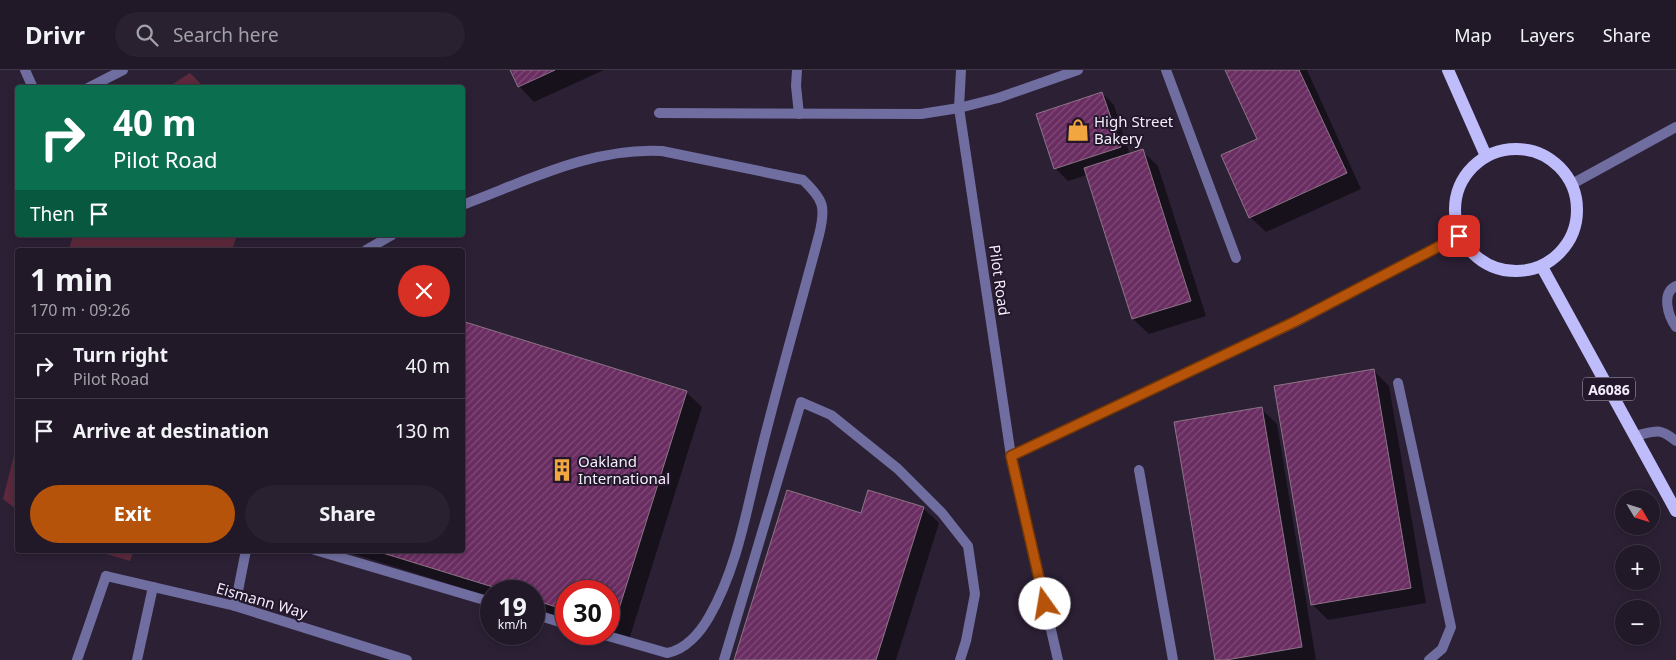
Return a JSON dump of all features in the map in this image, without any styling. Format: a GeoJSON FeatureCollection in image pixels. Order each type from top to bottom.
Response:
{"type":"FeatureCollection","features":[{"type":"Feature","properties":{"kind":"main road"},"geometry":{"type":"LineString","coordinates":[[1448,70],[1486,156]]}},
{"type":"Feature","properties":{"kind":"main road"},"geometry":{"type":"LineString","coordinates":[[1507,149],[1528,150],[1548,157],[1564,172],[1572,184],[1577,205],[1576,226],[1567,246],[1542,267],[1521,272],[1500,271],[1480,262],[1465,247],[1459,236],[1454,214],[1456,193],[1466,174],[1486,156],[1507,149]]}},
{"type":"Feature","properties":{"kind":"main road","name":"A6086"},"geometry":{"type":"LineString","coordinates":[[1542,267],[1676,511]]}},
{"type":"Feature","properties":{"kind":"street"},"geometry":{"type":"LineString","coordinates":[[25,70],[32,85]]}},
{"type":"Feature","properties":{"kind":"street"},"geometry":{"type":"LineString","coordinates":[[94,85],[123,70]]}},
{"type":"Feature","properties":{"kind":"street"},"geometry":{"type":"LineString","coordinates":[[797,70],[796,86],[799,114]]}},
{"type":"Feature","properties":{"kind":"street","name":"Pilot Road"},"geometry":{"type":"LineString","coordinates":[[961,70],[959,108],[1011,456],[1058,660]]}},
{"type":"Feature","properties":{"kind":"street"},"geometry":{"type":"LineString","coordinates":[[659,113],[921,114],[959,108],[998,98],[1078,70]]}},
{"type":"Feature","properties":{"kind":"street"},"geometry":{"type":"LineString","coordinates":[[1166,70],[1236,258]]}},
{"type":"Feature","properties":{"kind":"street"},"geometry":{"type":"LineString","coordinates":[[1572,184],[1676,127]]}},
{"type":"Feature","properties":{"kind":"street"},"geometry":{"type":"LineString","coordinates":[[465,205],[561,167],[617,153],[645,150],[803,180],[817,193],[822,205],[824,215],[761,450],[734,562],[709,618],[684,647],[676,652],[667,653],[620,639]]}},
{"type":"Feature","properties":{"kind":"street"},"geometry":{"type":"LineString","coordinates":[[1011,456],[1294,322],[1459,236]]}},
{"type":"Feature","properties":{"kind":"street"},"geometry":{"type":"LineString","coordinates":[[369,248],[389,237]]}},
{"type":"Feature","properties":{"kind":"street"},"geometry":{"type":"LineString","coordinates":[[1676,286],[1673,286],[1667,297],[1672,322],[1676,328]]}},
{"type":"Feature","properties":{"kind":"street"},"geometry":{"type":"LineString","coordinates":[[1398,383],[1451,627],[1442,649],[1429,660]]}},
{"type":"Feature","properties":{"kind":"street"},"geometry":{"type":"LineString","coordinates":[[724,660],[801,402],[831,415],[898,469],[942,513],[968,546],[975,594],[966,641],[960,660]]}},
{"type":"Feature","properties":{"kind":"street"},"geometry":{"type":"LineString","coordinates":[[1635,436],[1658,430],[1676,441]]}},
{"type":"Feature","properties":{"kind":"street"},"geometry":{"type":"LineString","coordinates":[[1139,470],[1173,660]]}},
{"type":"Feature","properties":{"kind":"street"},"geometry":{"type":"LineString","coordinates":[[235,606],[245,553]]}},
{"type":"Feature","properties":{"kind":"street"},"geometry":{"type":"LineString","coordinates":[[325,553],[480,599]]}},
{"type":"Feature","properties":{"kind":"street","name":"Eismann Way"},"geometry":{"type":"LineString","coordinates":[[77,660],[106,576],[235,606],[407,660]]}},
{"type":"Feature","properties":{"kind":"street"},"geometry":{"type":"LineString","coordinates":[[137,660],[153,587]]}},
{"type":"Feature","properties":{"kind":"shaded area"},"geometry":{"type":"Polygon","coordinates":[[[190,73],[202,85],[171,85],[190,73]]]}},
{"type":"Feature","properties":{"kind":"shaded area"},"geometry":{"type":"Polygon","coordinates":[[[72,237],[236,237],[233,248],[70,248],[72,237]]]}},
{"type":"Feature","properties":{"kind":"shaded area"},"geometry":{"type":"Polygon","coordinates":[[[15,451],[15,508],[3,499],[15,451]]]}},
{"type":"Feature","properties":{"kind":"shaded area"},"geometry":{"type":"Polygon","coordinates":[[[103,553],[133,553],[130,561],[103,553]]]}},
{"type":"Feature","properties":{"kind":"building"},"geometry":{"type":"Polygon","coordinates":[[[510,70],[555,70],[518,87],[510,70]]]}},
{"type":"Feature","properties":{"kind":"building"},"geometry":{"type":"Polygon","coordinates":[[[1225,70],[1299,70],[1347,173],[1249,218],[1221,155],[1257,139],[1225,70]]]}},
{"type":"Feature","properties":{"kind":"building","name":"High Street Bakery"},"geometry":{"type":"Polygon","coordinates":[[[1102,92],[1121,147],[1054,169],[1036,114],[1102,92]]]}},
{"type":"Feature","properties":{"kind":"building"},"geometry":{"type":"Polygon","coordinates":[[[1143,149],[1191,301],[1132,319],[1084,168],[1143,149]]]}},
{"type":"Feature","properties":{"kind":"building","name":"Oakland International"},"geometry":{"type":"Polygon","coordinates":[[[465,322],[687,391],[620,606],[620,580],[555,580],[555,607],[545,603],[545,580],[480,580],[480,583],[383,553],[465,553],[465,322]]]}},
{"type":"Feature","properties":{"kind":"building"},"geometry":{"type":"Polygon","coordinates":[[[1374,369],[1411,588],[1311,605],[1274,386],[1374,369]]]}},
{"type":"Feature","properties":{"kind":"building"},"geometry":{"type":"Polygon","coordinates":[[[1262,407],[1302,647],[1226,660],[1215,660],[1174,422],[1262,407]]]}},
{"type":"Feature","properties":{"kind":"building"},"geometry":{"type":"Polygon","coordinates":[[[787,490],[861,513],[868,490],[924,507],[876,660],[734,660],[787,490]]]}},
{"type":"Feature","properties":{"kind":"place","name":"High Street Bakery"},"geometry":{"type":"Point","coordinates":[1078,130]}},
{"type":"Feature","properties":{"kind":"place","name":"Oakland International"},"geometry":{"type":"Point","coordinates":[562,470]}},
{"type":"Feature","properties":{"kind":"route"},"geometry":{"type":"LineString","coordinates":[[1045,604],[1011,456],[1294,322],[1459,236]]}}]}
